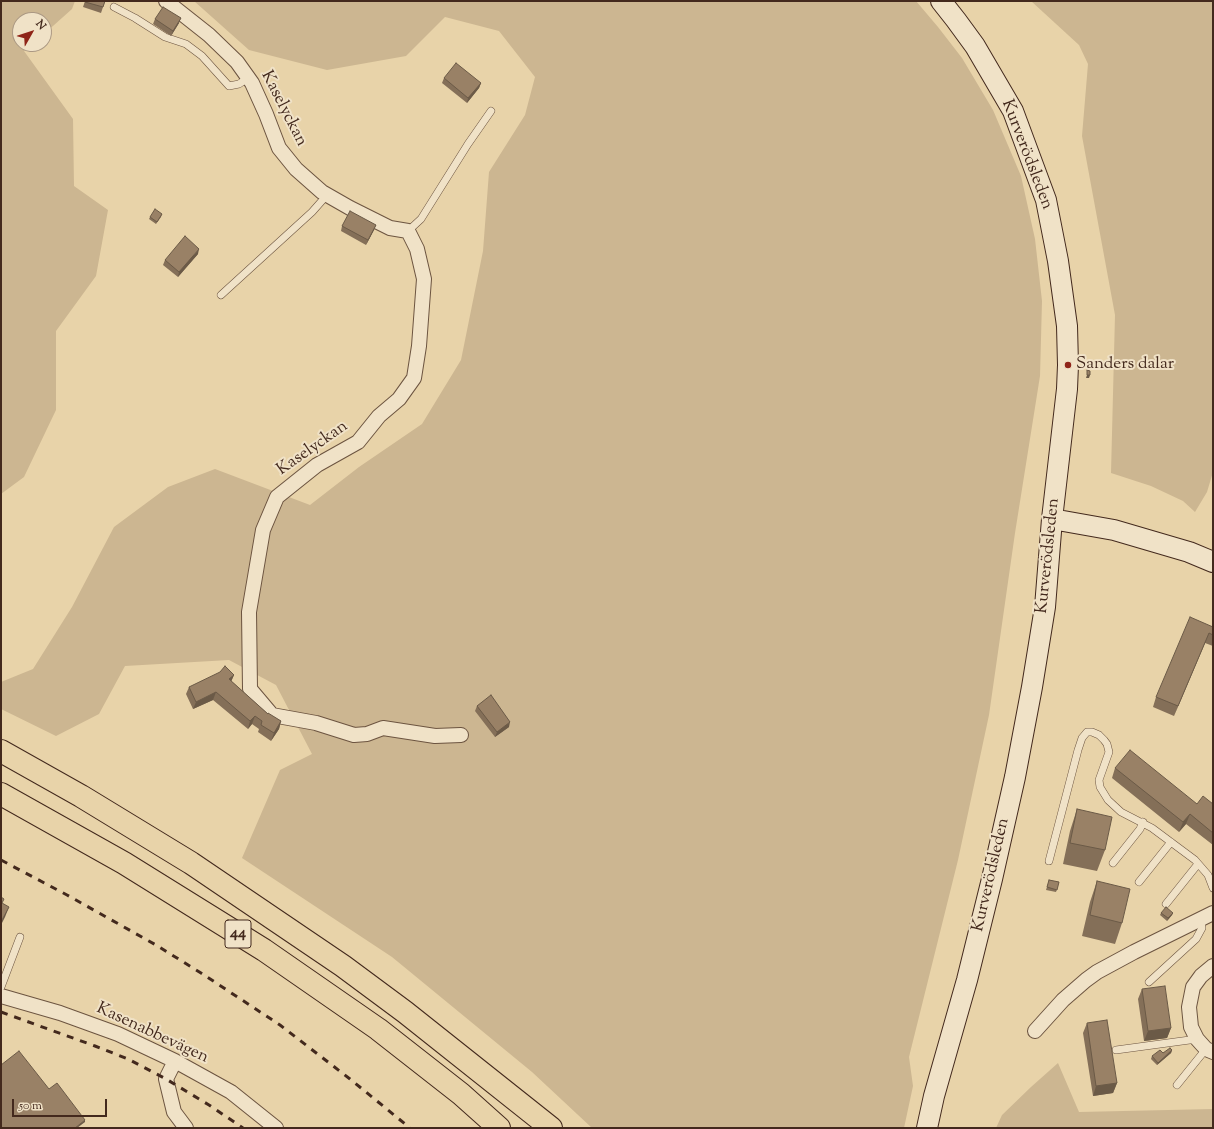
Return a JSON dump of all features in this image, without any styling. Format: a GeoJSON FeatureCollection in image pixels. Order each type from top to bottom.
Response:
{"type":"FeatureCollection","features":[{"type":"Feature","properties":{"kind":"highway","name":"44"},"geometry":{"type":"LineString","coordinates":[[1,751],[81,796],[210,877],[343,966],[405,1012],[474,1068],[538,1128]]}},
{"type":"Feature","properties":{"kind":"highway","name":"44"},"geometry":{"type":"LineString","coordinates":[[1,794],[124,863],[264,950],[378,1029],[461,1094],[499,1128]]}},
{"type":"Feature","properties":{"kind":"highway"},"geometry":{"type":"LineString","coordinates":[[474,1068],[551,1128]]}},
{"type":"Feature","properties":{"kind":"main road","name":"Kurverödsleden"},"geometry":{"type":"LineString","coordinates":[[927,1128],[938,1082],[969,973],[992,879],[1015,778],[1032,687],[1045,607],[1052,519],[1067,389],[1068,365],[1067,326],[1059,268],[1046,200],[1013,111],[975,46],[941,1]]}},
{"type":"Feature","properties":{"kind":"main road"},"geometry":{"type":"LineString","coordinates":[[1052,519],[1114,530],[1189,552],[1213,562]]}},
{"type":"Feature","properties":{"kind":"street","name":"Kaselyckan"},"geometry":{"type":"LineString","coordinates":[[166,1],[209,35],[237,62],[252,83],[279,148],[296,169],[322,192],[350,208],[390,228],[408,230],[417,249],[424,279],[419,346],[414,378],[399,399],[380,416],[358,442],[317,465],[277,497],[263,530],[248,612],[250,689],[272,715],[316,723],[354,735],[367,734],[383,728],[435,736],[461,735]]}},
{"type":"Feature","properties":{"kind":"street"},"geometry":{"type":"LineString","coordinates":[[1035,1031],[1063,1000],[1086,980],[1134,952],[1207,915]]}},
{"type":"Feature","properties":{"kind":"street"},"geometry":{"type":"LineString","coordinates":[[1205,1047],[1190,1021],[1188,1007],[1190,993],[1197,981],[1213,966]]}},
{"type":"Feature","properties":{"kind":"street","name":"Kasenabbevägen"},"geometry":{"type":"LineString","coordinates":[[1,996],[60,1013],[118,1034],[175,1061],[230,1092],[276,1128]]}},
{"type":"Feature","properties":{"kind":"street"},"geometry":{"type":"LineString","coordinates":[[175,1061],[166,1079],[174,1112],[186,1128]]}},
{"type":"Feature","properties":{"kind":"lane"},"geometry":{"type":"LineString","coordinates":[[114,7],[165,37],[186,44],[202,56],[229,86],[239,84],[248,78]]}},
{"type":"Feature","properties":{"kind":"lane"},"geometry":{"type":"LineString","coordinates":[[408,230],[421,219],[464,150],[491,111]]}},
{"type":"Feature","properties":{"kind":"lane"},"geometry":{"type":"LineString","coordinates":[[221,295],[312,212],[327,195]]}},
{"type":"Feature","properties":{"kind":"lane"},"geometry":{"type":"LineString","coordinates":[[1049,861],[1078,750],[1082,738],[1087,732],[1092,732],[1099,735],[1107,744],[1109,752],[1099,780],[1100,787],[1108,800],[1121,812],[1133,819],[1143,822],[1195,860],[1208,875],[1213,888]]}},
{"type":"Feature","properties":{"kind":"lane"},"geometry":{"type":"LineString","coordinates":[[1113,863],[1140,829],[1143,822]]}},
{"type":"Feature","properties":{"kind":"lane"},"geometry":{"type":"LineString","coordinates":[[1139,882],[1171,842]]}},
{"type":"Feature","properties":{"kind":"lane"},"geometry":{"type":"LineString","coordinates":[[1166,904],[1198,864]]}},
{"type":"Feature","properties":{"kind":"lane"},"geometry":{"type":"LineString","coordinates":[[1150,982],[1196,939],[1207,915]]}},
{"type":"Feature","properties":{"kind":"lane"},"geometry":{"type":"LineString","coordinates":[[1,987],[20,937]]}},
{"type":"Feature","properties":{"kind":"lane"},"geometry":{"type":"LineString","coordinates":[[1116,1050],[1205,1047]]}},
{"type":"Feature","properties":{"kind":"lane"},"geometry":{"type":"LineString","coordinates":[[1177,1085],[1205,1047]]}},
{"type":"Feature","properties":{"kind":"shaded area"},"geometry":{"type":"Polygon","coordinates":[[[1,1],[75,1],[72,9],[52,27],[52,12],[12,12],[12,52],[25,52],[73,119],[74,186],[108,210],[96,276],[56,331],[56,410],[24,477],[1,494],[1,1]]]}},
{"type":"Feature","properties":{"kind":"shaded area"},"geometry":{"type":"Polygon","coordinates":[[[194,1],[916,1],[962,58],[993,110],[1021,176],[1035,239],[1042,301],[1040,376],[1015,533],[989,715],[958,860],[909,1057],[913,1086],[904,1128],[592,1128],[532,1072],[392,957],[242,858],[280,770],[312,754],[276,685],[229,660],[125,666],[99,714],[56,736],[1,709],[1,682],[33,669],[72,607],[114,527],[168,487],[215,469],[310,505],[359,467],[422,424],[461,360],[483,251],[489,172],[525,115],[535,77],[499,31],[445,17],[406,56],[327,70],[249,50],[194,1]]]}},
{"type":"Feature","properties":{"kind":"shaded area"},"geometry":{"type":"Polygon","coordinates":[[[1031,1],[1213,1],[1213,472],[1207,492],[1195,512],[1183,501],[1151,486],[1111,473],[1115,315],[1082,136],[1088,64],[1079,45],[1031,1]]]}},
{"type":"Feature","properties":{"kind":"shaded area"},"geometry":{"type":"Polygon","coordinates":[[[1058,1063],[1079,1112],[1213,1109],[1213,1128],[996,1128],[1002,1115],[1058,1063]]]}},
{"type":"Feature","properties":{"kind":"building"},"geometry":{"type":"Polygon","coordinates":[[[105,1],[103,7],[85,2],[105,1]]]}},
{"type":"Feature","properties":{"kind":"building"},"geometry":{"type":"Polygon","coordinates":[[[163,7],[181,18],[173,31],[155,19],[163,7]]]}},
{"type":"Feature","properties":{"kind":"building"},"geometry":{"type":"Polygon","coordinates":[[[456,63],[481,83],[468,98],[444,78],[456,63]]]}},
{"type":"Feature","properties":{"kind":"building"},"geometry":{"type":"Polygon","coordinates":[[[155,209],[162,214],[157,222],[150,217],[155,209]]]}},
{"type":"Feature","properties":{"kind":"building"},"geometry":{"type":"Polygon","coordinates":[[[350,211],[376,225],[368,240],[342,226],[350,211]]]}},
{"type":"Feature","properties":{"kind":"building"},"geometry":{"type":"Polygon","coordinates":[[[185,236],[199,249],[179,272],[165,260],[185,236]]]}},
{"type":"Feature","properties":{"kind":"building"},"geometry":{"type":"Polygon","coordinates":[[[1087,370],[1090,371],[1090,375],[1087,375],[1087,370]]]}},
{"type":"Feature","properties":{"kind":"building"},"geometry":{"type":"Polygon","coordinates":[[[1190,617],[1213,627],[1213,635],[1209,633],[1178,706],[1156,697],[1190,617]]]}},
{"type":"Feature","properties":{"kind":"building"},"geometry":{"type":"Polygon","coordinates":[[[225,666],[234,675],[229,679],[268,714],[281,721],[274,733],[261,725],[262,721],[255,716],[250,721],[216,692],[196,702],[189,687],[220,672],[225,666]]]}},
{"type":"Feature","properties":{"kind":"building"},"geometry":{"type":"Polygon","coordinates":[[[491,695],[510,722],[497,732],[477,706],[491,695]]]}},
{"type":"Feature","properties":{"kind":"building"},"geometry":{"type":"Polygon","coordinates":[[[1130,750],[1197,804],[1203,796],[1213,804],[1213,833],[1190,814],[1183,822],[1115,768],[1130,750]]]}},
{"type":"Feature","properties":{"kind":"building"},"geometry":{"type":"Polygon","coordinates":[[[1077,809],[1112,817],[1105,850],[1070,843],[1077,809]]]}},
{"type":"Feature","properties":{"kind":"building"},"geometry":{"type":"Polygon","coordinates":[[[1049,880],[1059,882],[1057,890],[1047,887],[1049,880]]]}},
{"type":"Feature","properties":{"kind":"building"},"geometry":{"type":"Polygon","coordinates":[[[1097,881],[1130,889],[1122,923],[1090,915],[1097,881]]]}},
{"type":"Feature","properties":{"kind":"building"},"geometry":{"type":"Polygon","coordinates":[[[1,897],[4,899],[2,903],[9,907],[2,920],[1,919],[1,897]]]}},
{"type":"Feature","properties":{"kind":"building"},"geometry":{"type":"Polygon","coordinates":[[[1166,907],[1173,913],[1168,918],[1161,913],[1166,907]]]}},
{"type":"Feature","properties":{"kind":"building"},"geometry":{"type":"Polygon","coordinates":[[[1165,986],[1171,1028],[1148,1031],[1142,989],[1165,986]]]}},
{"type":"Feature","properties":{"kind":"building"},"geometry":{"type":"Polygon","coordinates":[[[1107,1020],[1117,1083],[1096,1086],[1087,1023],[1107,1020]]]}},
{"type":"Feature","properties":{"kind":"building"},"geometry":{"type":"Polygon","coordinates":[[[1170,1048],[1172,1050],[1158,1063],[1152,1056],[1160,1050],[1163,1053],[1170,1048]]]}},
{"type":"Feature","properties":{"kind":"building"},"geometry":{"type":"Polygon","coordinates":[[[19,1051],[49,1089],[57,1083],[85,1120],[75,1128],[1,1128],[1,1065],[19,1051]]]}},
{"type":"Feature","properties":{"kind":"railway"},"geometry":{"type":"LineString","coordinates":[[1,860],[156,945],[201,973],[280,1025],[410,1128]]}},
{"type":"Feature","properties":{"kind":"railway"},"geometry":{"type":"LineString","coordinates":[[1,1012],[128,1059],[166,1079],[243,1128]]}},
{"type":"Feature","properties":{"kind":"place","name":"Sanders dalar"},"geometry":{"type":"Point","coordinates":[1068,365]}}]}
